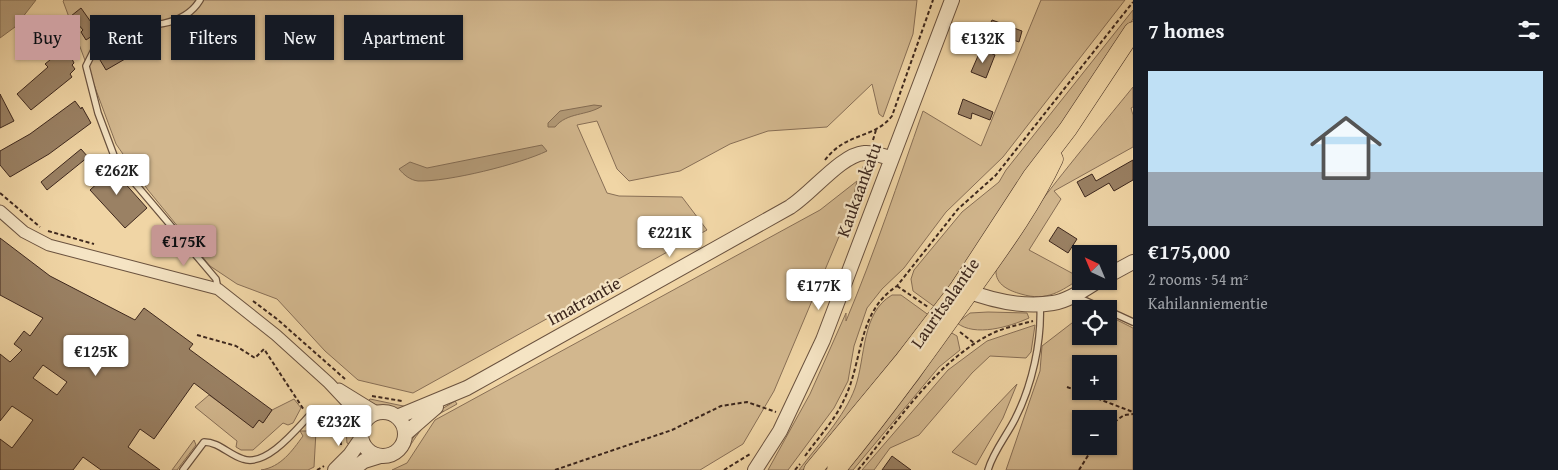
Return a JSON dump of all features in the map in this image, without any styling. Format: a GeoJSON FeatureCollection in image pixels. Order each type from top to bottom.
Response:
{"type":"FeatureCollection","features":[{"type":"Feature","properties":{"kind":"main road","name":"Lauritsalantie"},"geometry":{"type":"LineString","coordinates":[[836,470],[910,376],[1032,176],[1068,129],[1133,31]]}},
{"type":"Feature","properties":{"kind":"main road","name":"Lauritsalantie"},"geometry":{"type":"LineString","coordinates":[[813,470],[964,290]]}},
{"type":"Feature","properties":{"kind":"street","name":"Kaukaankatu"},"geometry":{"type":"LineString","coordinates":[[755,470],[780,430],[820,348],[952,0]]}},
{"type":"Feature","properties":{"kind":"street"},"geometry":{"type":"LineString","coordinates":[[870,152],[891,158]]}},
{"type":"Feature","properties":{"kind":"street","name":"Imatrantie"},"geometry":{"type":"LineString","coordinates":[[397,417],[448,397],[790,207],[811,192],[842,162],[852,156],[870,152]]}},
{"type":"Feature","properties":{"kind":"street"},"geometry":{"type":"LineString","coordinates":[[0,211],[24,232],[49,245],[218,289],[276,335],[329,383],[360,416],[363,424],[361,438],[350,455],[331,467]]}},
{"type":"Feature","properties":{"kind":"street"},"geometry":{"type":"LineString","coordinates":[[1118,270],[1133,262]]}},
{"type":"Feature","properties":{"kind":"street"},"geometry":{"type":"LineString","coordinates":[[964,290],[999,301],[1040,304],[1054,303],[1081,290]]}},
{"type":"Feature","properties":{"kind":"street"},"geometry":{"type":"LineString","coordinates":[[329,383],[378,413],[388,413],[397,417],[404,428],[404,440],[397,451],[386,456],[364,461],[352,470]]}},
{"type":"Feature","properties":{"kind":"street","name":"Imatrantie"},"geometry":{"type":"LineString","coordinates":[[405,434],[448,397]]}},
{"type":"Feature","properties":{"kind":"street"},"geometry":{"type":"LineString","coordinates":[[363,424],[378,413]]}},
{"type":"Feature","properties":{"kind":"street"},"geometry":{"type":"LineString","coordinates":[[361,438],[368,450],[380,456]]}},
{"type":"Feature","properties":{"kind":"lane"},"geometry":{"type":"LineString","coordinates":[[200,0],[176,20],[147,27],[119,24],[98,42],[86,66],[98,114],[116,161],[216,279],[218,289]]}},
{"type":"Feature","properties":{"kind":"lane"},"geometry":{"type":"LineString","coordinates":[[1072,295],[1083,300]]}},
{"type":"Feature","properties":{"kind":"lane"},"geometry":{"type":"LineString","coordinates":[[988,470],[1016,417],[1034,366],[1041,318],[1040,304]]}},
{"type":"Feature","properties":{"kind":"lane"},"geometry":{"type":"LineString","coordinates":[[1117,315],[1133,322]]}},
{"type":"Feature","properties":{"kind":"lane"},"geometry":{"type":"LineString","coordinates":[[183,470],[204,442],[212,442],[244,460],[263,457],[277,448],[308,416]]}},
{"type":"Feature","properties":{"kind":"path"},"geometry":{"type":"LineString","coordinates":[[865,193],[866,180],[862,171],[876,130],[884,126],[892,116],[933,0]]}},
{"type":"Feature","properties":{"kind":"path"},"geometry":{"type":"LineString","coordinates":[[795,470],[843,403],[852,383],[869,315],[886,292],[897,286],[958,209],[996,175],[1133,2]]}},
{"type":"Feature","properties":{"kind":"path"},"geometry":{"type":"LineString","coordinates":[[897,286],[930,309]]}},
{"type":"Feature","properties":{"kind":"path"},"geometry":{"type":"LineString","coordinates":[[858,470],[934,379],[955,358],[990,335],[1041,318]]}},
{"type":"Feature","properties":{"kind":"path"},"geometry":{"type":"LineString","coordinates":[[960,332],[975,344]]}},
{"type":"Feature","properties":{"kind":"path"},"geometry":{"type":"LineString","coordinates":[[197,335],[236,346],[255,358],[264,349],[308,416],[317,418],[350,413],[343,422],[341,446]]}},
{"type":"Feature","properties":{"kind":"path"},"geometry":{"type":"LineString","coordinates":[[1066,388],[1133,413]]}},
{"type":"Feature","properties":{"kind":"path"},"geometry":{"type":"LineString","coordinates":[[555,470],[672,430],[721,406],[747,402],[776,412]]}},
{"type":"Feature","properties":{"kind":"path"},"geometry":{"type":"LineString","coordinates":[[772,419],[779,406]]}},
{"type":"Feature","properties":{"kind":"path"},"geometry":{"type":"LineString","coordinates":[[1117,420],[1124,415],[1133,413]]}},
{"type":"Feature","properties":{"kind":"path"},"geometry":{"type":"LineString","coordinates":[[317,418],[341,441]]}},
{"type":"Feature","properties":{"kind":"path"},"geometry":{"type":"LineString","coordinates":[[724,470],[751,453]]}},
{"type":"Feature","properties":{"kind":"path"},"geometry":{"type":"LineString","coordinates":[[1079,470],[1088,455]]}},
{"type":"Feature","properties":{"kind":"path"},"geometry":{"type":"LineString","coordinates":[[318,470],[331,467]]}},
{"type":"Feature","properties":{"kind":"shaded area"},"geometry":{"type":"Polygon","coordinates":[[[0,0],[36,0],[24,15],[15,15],[15,27],[0,38],[0,0]]]}},
{"type":"Feature","properties":{"kind":"shaded area"},"geometry":{"type":"Polygon","coordinates":[[[917,0],[913,34],[883,117],[879,114],[872,84],[827,127],[768,131],[730,144],[680,171],[629,181],[617,169],[597,121],[577,125],[607,193],[619,196],[682,197],[707,230],[413,393],[358,380],[325,351],[277,299],[237,284],[210,266],[148,190],[116,144],[80,47],[80,15],[68,15],[63,1],[917,0]]]}},
{"type":"Feature","properties":{"kind":"shaded area"},"geometry":{"type":"Polygon","coordinates":[[[1041,0],[1125,0],[1003,157],[946,212],[904,268],[882,289],[867,308],[854,346],[848,381],[834,408],[788,470],[768,470],[810,394],[846,313],[846,321],[877,243],[923,111],[981,146],[1041,0]]]}},
{"type":"Feature","properties":{"kind":"shaded area"},"geometry":{"type":"Polygon","coordinates":[[[1133,10],[1133,19],[935,307],[913,291],[911,279],[914,270],[962,212],[999,182],[1006,170],[1133,10]]]}},
{"type":"Feature","properties":{"kind":"shaded area"},"geometry":{"type":"Polygon","coordinates":[[[1133,87],[1133,107],[1131,108],[1133,115],[1133,147],[1054,191],[1061,199],[1029,250],[1072,273],[1072,284],[1053,294],[1039,297],[1017,293],[1008,289],[998,280],[996,275],[1001,258],[1034,210],[1133,87]]]}},
{"type":"Feature","properties":{"kind":"shaded area"},"geometry":{"type":"Polygon","coordinates":[[[594,105],[602,106],[571,116],[555,127],[548,127],[548,123],[560,111],[594,105]]]}},
{"type":"Feature","properties":{"kind":"shaded area"},"geometry":{"type":"Polygon","coordinates":[[[542,145],[547,151],[535,156],[484,171],[447,179],[418,181],[407,177],[399,169],[410,162],[427,168],[542,145]]]}},
{"type":"Feature","properties":{"kind":"shaded area"},"geometry":{"type":"Polygon","coordinates":[[[857,181],[851,208],[774,391],[743,444],[700,470],[392,470],[407,463],[435,420],[820,210],[857,181]]]}},
{"type":"Feature","properties":{"kind":"shaded area"},"geometry":{"type":"Polygon","coordinates":[[[892,295],[901,295],[930,316],[922,323],[803,470],[799,470],[845,409],[855,388],[870,324],[882,303],[892,295]]]}},
{"type":"Feature","properties":{"kind":"shaded area"},"geometry":{"type":"Polygon","coordinates":[[[970,313],[1027,313],[1029,318],[1012,325],[982,330],[964,327],[957,323],[970,313]]]}},
{"type":"Feature","properties":{"kind":"shaded area"},"geometry":{"type":"Polygon","coordinates":[[[1117,320],[1133,328],[1133,470],[1006,470],[1040,371],[1042,346],[1072,323],[1072,345],[1117,345],[1117,320]]]}},
{"type":"Feature","properties":{"kind":"shaded area"},"geometry":{"type":"Polygon","coordinates":[[[1035,325],[1031,352],[1026,358],[990,356],[972,373],[919,435],[890,448],[874,470],[862,470],[948,370],[987,341],[1035,325]]]}},
{"type":"Feature","properties":{"kind":"shaded area"},"geometry":{"type":"Polygon","coordinates":[[[950,332],[957,336],[960,350],[939,367],[853,470],[843,470],[918,380],[950,332]]]}},
{"type":"Feature","properties":{"kind":"shaded area"},"geometry":{"type":"Polygon","coordinates":[[[1017,384],[1003,418],[976,465],[952,452],[1017,384]]]}},
{"type":"Feature","properties":{"kind":"shaded area"},"geometry":{"type":"Polygon","coordinates":[[[209,395],[253,427],[259,420],[263,423],[272,410],[294,399],[301,408],[293,423],[288,425],[283,423],[253,450],[241,450],[236,447],[237,441],[195,407],[209,395]]]}},
{"type":"Feature","properties":{"kind":"shaded area"},"geometry":{"type":"Polygon","coordinates":[[[370,399],[408,407],[398,409],[387,408],[368,401],[370,399]]]}},
{"type":"Feature","properties":{"kind":"shaded area"},"geometry":{"type":"Polygon","coordinates":[[[455,401],[457,404],[427,423],[400,457],[384,463],[370,465],[399,455],[432,415],[455,401]]]}},
{"type":"Feature","properties":{"kind":"shaded area"},"geometry":{"type":"Polygon","coordinates":[[[354,418],[356,433],[351,445],[347,443],[347,433],[349,423],[354,418]]]}},
{"type":"Feature","properties":{"kind":"shaded area"},"geometry":{"type":"Polygon","coordinates":[[[300,431],[316,431],[314,467],[308,470],[261,470],[274,466],[285,458],[303,436],[300,431]]]}},
{"type":"Feature","properties":{"kind":"shaded area"},"geometry":{"type":"Polygon","coordinates":[[[194,440],[196,445],[177,470],[172,470],[194,440]]]}},
{"type":"Feature","properties":{"kind":"building"},"geometry":{"type":"Polygon","coordinates":[[[81,8],[90,21],[90,37],[86,40],[81,32],[83,30],[80,26],[80,15],[72,15],[81,8]]]}},
{"type":"Feature","properties":{"kind":"building"},"geometry":{"type":"Polygon","coordinates":[[[992,20],[1022,31],[1019,42],[1002,36],[1001,39],[986,34],[992,20]]]}},
{"type":"Feature","properties":{"kind":"building"},"geometry":{"type":"Polygon","coordinates":[[[981,49],[995,55],[986,78],[971,72],[981,49]]]}},
{"type":"Feature","properties":{"kind":"building"},"geometry":{"type":"Polygon","coordinates":[[[50,60],[72,60],[74,63],[72,65],[75,69],[70,74],[72,77],[31,110],[17,94],[48,67],[45,64],[50,60]]]}},
{"type":"Feature","properties":{"kind":"building"},"geometry":{"type":"Polygon","coordinates":[[[100,60],[123,60],[106,70],[100,60]]]}},
{"type":"Feature","properties":{"kind":"building"},"geometry":{"type":"Polygon","coordinates":[[[0,94],[14,121],[0,128],[0,94]]]}},
{"type":"Feature","properties":{"kind":"building"},"geometry":{"type":"Polygon","coordinates":[[[963,99],[993,112],[990,120],[972,113],[971,119],[958,114],[963,99]]]}},
{"type":"Feature","properties":{"kind":"building"},"geometry":{"type":"Polygon","coordinates":[[[75,101],[81,109],[82,107],[91,123],[49,154],[10,177],[0,165],[0,151],[30,134],[75,101]]]}},
{"type":"Feature","properties":{"kind":"building"},"geometry":{"type":"Polygon","coordinates":[[[81,149],[88,157],[47,190],[41,182],[81,149]]]}},
{"type":"Feature","properties":{"kind":"building"},"geometry":{"type":"Polygon","coordinates":[[[1133,160],[1133,180],[1114,191],[1109,183],[1085,197],[1077,182],[1092,174],[1096,181],[1133,160]]]}},
{"type":"Feature","properties":{"kind":"building"},"geometry":{"type":"Polygon","coordinates":[[[105,161],[147,208],[125,228],[90,190],[101,180],[94,171],[105,161]]]}},
{"type":"Feature","properties":{"kind":"building"},"geometry":{"type":"Polygon","coordinates":[[[1058,227],[1077,239],[1068,253],[1049,241],[1058,227]]]}},
{"type":"Feature","properties":{"kind":"building"},"geometry":{"type":"Polygon","coordinates":[[[0,238],[50,276],[135,320],[144,308],[193,344],[189,349],[272,410],[263,423],[259,420],[253,428],[194,383],[154,439],[140,429],[128,447],[160,470],[101,470],[83,457],[73,470],[0,470],[0,439],[12,448],[33,420],[12,406],[0,421],[0,354],[10,362],[22,350],[14,344],[24,331],[30,336],[43,318],[0,295],[0,238]],[[43,365],[33,378],[57,395],[67,382],[43,365]]]}},
{"type":"Feature","properties":{"kind":"building"},"geometry":{"type":"Polygon","coordinates":[[[892,456],[911,470],[882,470],[892,456]]]}}]}
